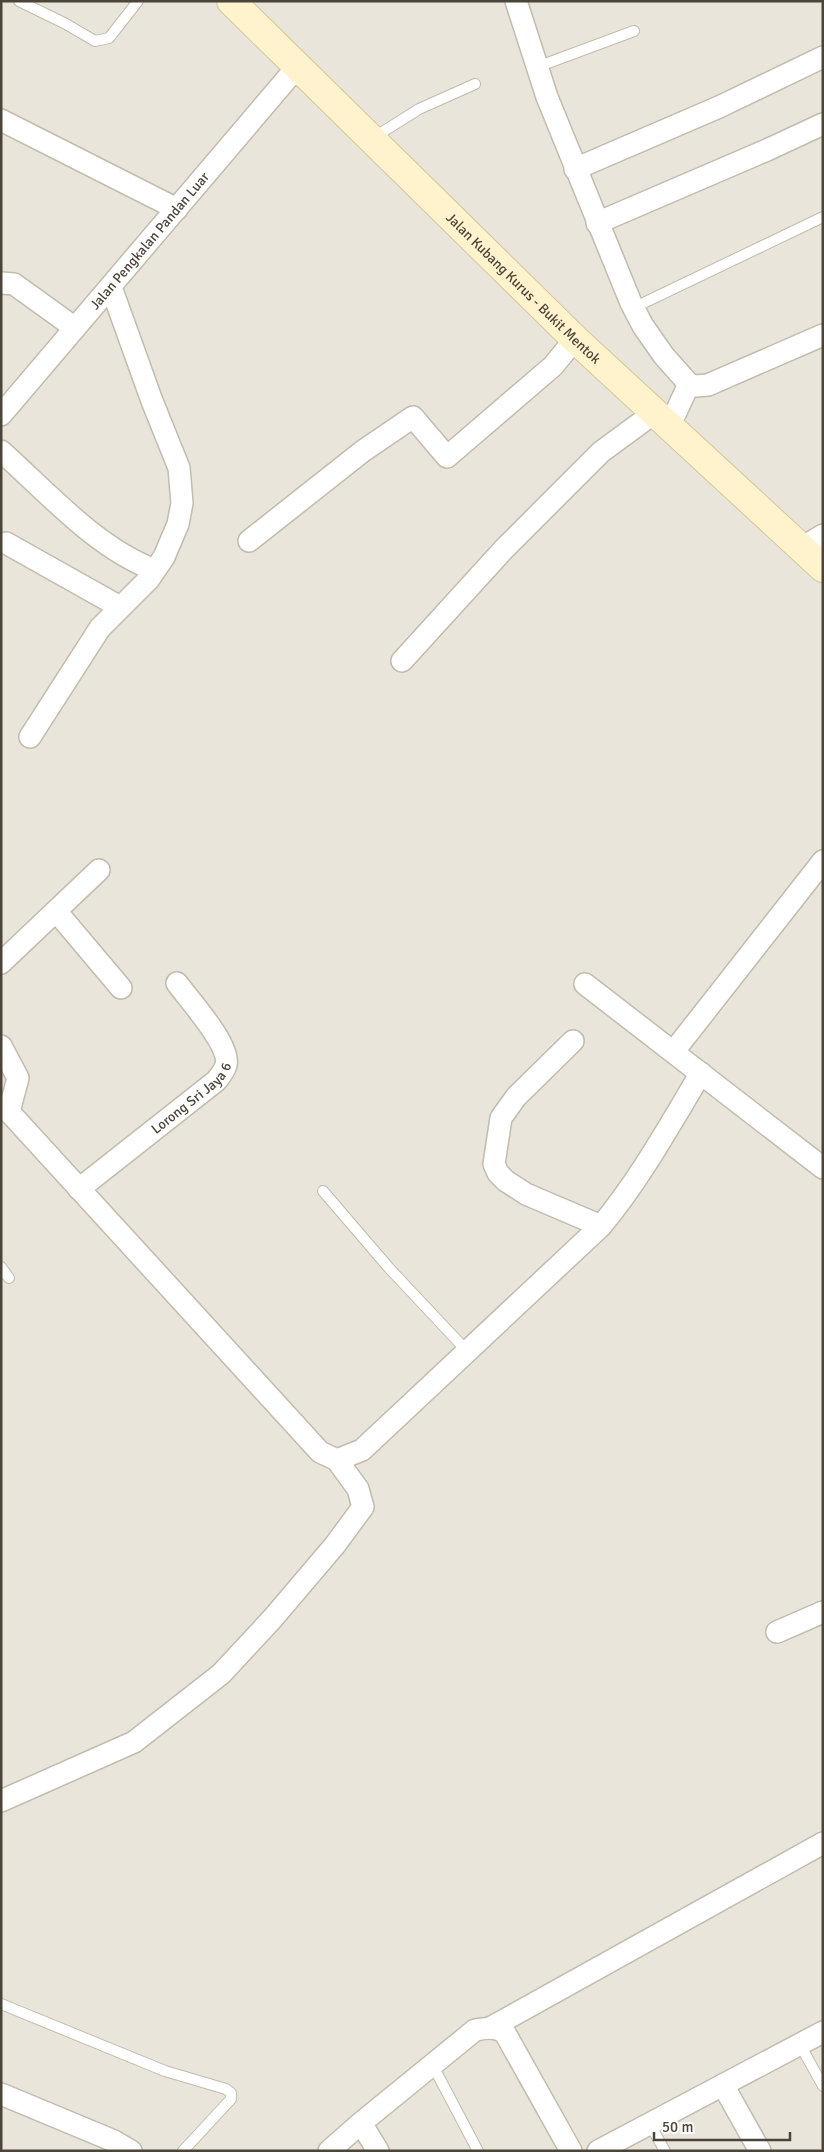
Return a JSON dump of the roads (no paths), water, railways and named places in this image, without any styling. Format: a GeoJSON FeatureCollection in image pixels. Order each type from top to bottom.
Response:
{"type":"FeatureCollection","features":[{"type":"Feature","properties":{"kind":"main road","name":"Jalan Kubang Kurus - Bukit Mentok"},"geometry":{"type":"LineString","coordinates":[[231,1],[575,340],[800,550],[823,568]]}},
{"type":"Feature","properties":{"kind":"street"},"geometry":{"type":"LineString","coordinates":[[516,1],[537,67],[575,170],[634,308],[664,356],[688,384],[696,386],[708,385],[823,335]]}},
{"type":"Feature","properties":{"kind":"street"},"geometry":{"type":"LineString","coordinates":[[575,170],[720,107],[823,57]]}},
{"type":"Feature","properties":{"kind":"street","name":"Jalan Pengkalan Pandan Luar"},"geometry":{"type":"LineString","coordinates":[[1,415],[297,67]]}},
{"type":"Feature","properties":{"kind":"street"},"geometry":{"type":"LineString","coordinates":[[1,120],[177,209]]}},
{"type":"Feature","properties":{"kind":"street"},"geometry":{"type":"LineString","coordinates":[[597,223],[823,124]]}},
{"type":"Feature","properties":{"kind":"street"},"geometry":{"type":"LineString","coordinates":[[1,283],[14,284],[76,328]]}},
{"type":"Feature","properties":{"kind":"street"},"geometry":{"type":"LineString","coordinates":[[30,737],[100,628],[135,594],[164,557],[178,524],[182,503],[179,468],[152,401],[111,287]]}},
{"type":"Feature","properties":{"kind":"street"},"geometry":{"type":"LineString","coordinates":[[249,541],[363,451],[413,416],[447,457],[553,366],[575,340]]}},
{"type":"Feature","properties":{"kind":"street"},"geometry":{"type":"LineString","coordinates":[[402,661],[503,550],[594,459],[661,420],[688,384]]}},
{"type":"Feature","properties":{"kind":"street"},"geometry":{"type":"LineString","coordinates":[[1,451],[93,534],[126,557],[155,570]]}},
{"type":"Feature","properties":{"kind":"street"},"geometry":{"type":"LineString","coordinates":[[800,550],[823,535]]}},
{"type":"Feature","properties":{"kind":"street"},"geometry":{"type":"LineString","coordinates":[[6,543],[120,607]]}},
{"type":"Feature","properties":{"kind":"street"},"geometry":{"type":"LineString","coordinates":[[674,1051],[823,861]]}},
{"type":"Feature","properties":{"kind":"street"},"geometry":{"type":"LineString","coordinates":[[1,963],[99,870]]}},
{"type":"Feature","properties":{"kind":"street"},"geometry":{"type":"LineString","coordinates":[[56,911],[121,988]]}},
{"type":"Feature","properties":{"kind":"street","name":"Lorong Sri Jaya 6"},"geometry":{"type":"LineString","coordinates":[[80,1189],[216,1081],[222,1073],[226,1064],[220,1042],[177,983]]}},
{"type":"Feature","properties":{"kind":"street"},"geometry":{"type":"LineString","coordinates":[[585,984],[823,1168]]}},
{"type":"Feature","properties":{"kind":"street"},"geometry":{"type":"LineString","coordinates":[[574,1041],[516,1097],[500,1118],[494,1164],[498,1173],[506,1181],[526,1194],[601,1226]]}},
{"type":"Feature","properties":{"kind":"street"},"geometry":{"type":"LineString","coordinates":[[1,1046],[18,1078],[6,1118],[80,1189],[320,1452],[340,1466],[358,1489],[363,1507],[354,1522],[273,1618],[221,1674],[134,1742],[1,1801]]}},
{"type":"Feature","properties":{"kind":"street"},"geometry":{"type":"LineString","coordinates":[[340,1466],[362,1450],[601,1226],[628,1194],[701,1074]]}},
{"type":"Feature","properties":{"kind":"street"},"geometry":{"type":"LineString","coordinates":[[777,1632],[823,1612]]}},
{"type":"Feature","properties":{"kind":"street"},"geometry":{"type":"LineString","coordinates":[[490,2028],[823,1843]]}},
{"type":"Feature","properties":{"kind":"street"},"geometry":{"type":"LineString","coordinates":[[328,2151],[475,2030],[498,2028],[505,2033],[571,2151]]}},
{"type":"Feature","properties":{"kind":"street"},"geometry":{"type":"LineString","coordinates":[[598,2151],[798,2043],[823,2032]]}},
{"type":"Feature","properties":{"kind":"street"},"geometry":{"type":"LineString","coordinates":[[723,2085],[760,2151]]}},
{"type":"Feature","properties":{"kind":"street"},"geometry":{"type":"LineString","coordinates":[[1,2094],[114,2141],[131,2151]]}},
{"type":"Feature","properties":{"kind":"street"},"geometry":{"type":"LineString","coordinates":[[361,2123],[378,2151]]}},
{"type":"Feature","properties":{"kind":"lane"},"geometry":{"type":"LineString","coordinates":[[19,1],[66,24],[95,41],[109,38],[138,1]]}},
{"type":"Feature","properties":{"kind":"lane"},"geometry":{"type":"LineString","coordinates":[[537,67],[634,31]]}},
{"type":"Feature","properties":{"kind":"lane"},"geometry":{"type":"LineString","coordinates":[[370,140],[419,109],[475,84]]}},
{"type":"Feature","properties":{"kind":"lane"},"geometry":{"type":"LineString","coordinates":[[634,308],[823,217]]}},
{"type":"Feature","properties":{"kind":"lane"},"geometry":{"type":"LineString","coordinates":[[323,1191],[389,1268],[467,1351]]}},
{"type":"Feature","properties":{"kind":"lane"},"geometry":{"type":"LineString","coordinates":[[1,1267],[10,1278]]}},
{"type":"Feature","properties":{"kind":"lane"},"geometry":{"type":"LineString","coordinates":[[1,2004],[165,2071],[226,2089],[230,2093],[231,2099],[183,2151]]}},
{"type":"Feature","properties":{"kind":"lane"},"geometry":{"type":"LineString","coordinates":[[798,2043],[823,2086]]}},
{"type":"Feature","properties":{"kind":"lane"},"geometry":{"type":"LineString","coordinates":[[432,2064],[478,2151]]}},
{"type":"Feature","properties":{"kind":"lane"},"geometry":{"type":"LineString","coordinates":[[649,2123],[665,2151]]}}]}
